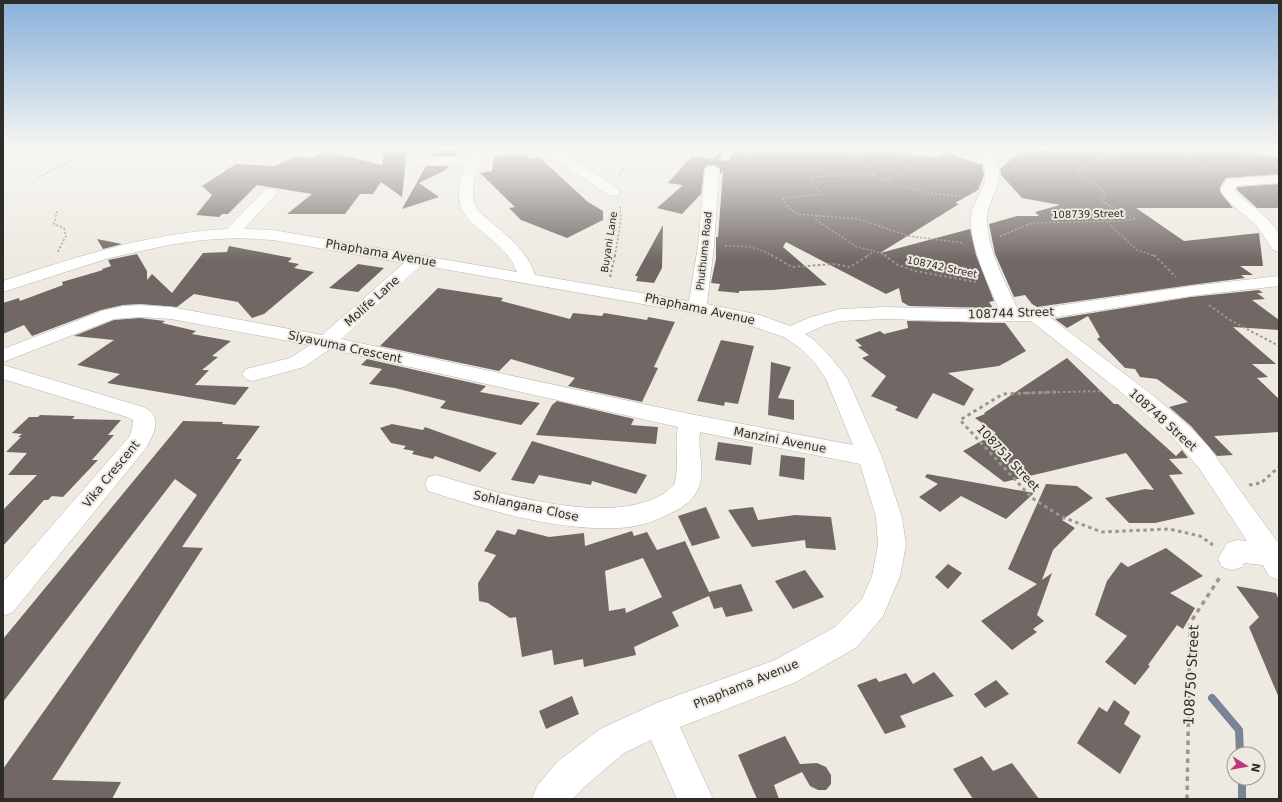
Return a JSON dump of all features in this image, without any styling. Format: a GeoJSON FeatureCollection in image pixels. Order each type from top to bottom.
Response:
{"type":"FeatureCollection","features":[{"type":"Feature","properties":{"kind":"street"},"geometry":{"type":"LineString","coordinates":[[467,186],[465,191],[467,208],[519,259],[526,271],[527,278]]}},
{"type":"Feature","properties":{"kind":"street"},"geometry":{"type":"LineString","coordinates":[[605,186],[613,192]]}},
{"type":"Feature","properties":{"kind":"street","name":"Phuthuma Road"},"geometry":{"type":"LineString","coordinates":[[697,307],[706,246],[711,186]]}},
{"type":"Feature","properties":{"kind":"street"},"geometry":{"type":"LineString","coordinates":[[988,186],[979,211],[982,240],[1011,316]]}},
{"type":"Feature","properties":{"kind":"street"},"geometry":{"type":"LineString","coordinates":[[1229,186],[1228,192],[1231,196],[1262,222],[1279,247]]}},
{"type":"Feature","properties":{"kind":"street"},"geometry":{"type":"LineString","coordinates":[[232,233],[271,192]]}},
{"type":"Feature","properties":{"kind":"street","name":"Phaphama Avenue"},"geometry":{"type":"LineString","coordinates":[[3,287],[61,267],[132,246],[163,240],[205,234],[232,233],[273,235],[697,307],[753,319],[791,333],[807,344],[822,359],[836,378],[851,410],[870,457],[888,517],[892,545],[886,576],[873,607],[846,637],[785,671],[659,719],[612,741],[570,775],[550,799]]}},
{"type":"Feature","properties":{"kind":"street","name":"Molife Lane"},"geometry":{"type":"LineString","coordinates":[[253,374],[297,362],[307,357],[326,342],[417,260]]}},
{"type":"Feature","properties":{"kind":"street","name":"108744 Street"},"geometry":{"type":"LineString","coordinates":[[791,333],[818,321],[840,315],[862,313],[1011,316],[1036,315],[1191,291],[1279,282]]}},
{"type":"Feature","properties":{"kind":"street","name":"Siyavuma Crescent"},"geometry":{"type":"LineString","coordinates":[[3,356],[109,315],[129,312],[171,313],[326,342],[690,422]]}},
{"type":"Feature","properties":{"kind":"street","name":"108748 Street"},"geometry":{"type":"LineString","coordinates":[[1036,315],[1131,390],[1183,434],[1226,488],[1276,562]]}},
{"type":"Feature","properties":{"kind":"street","name":"Vika Crescent"},"geometry":{"type":"LineString","coordinates":[[3,372],[135,412],[143,416],[145,424],[144,432],[138,442],[3,603]]}},
{"type":"Feature","properties":{"kind":"street","name":"Manzini Avenue"},"geometry":{"type":"LineString","coordinates":[[690,422],[870,457]]}},
{"type":"Feature","properties":{"kind":"street","name":"Sohlangana Close"},"geometry":{"type":"LineString","coordinates":[[437,484],[485,499],[553,513],[588,518],[632,517],[652,511],[674,500],[685,490],[689,476],[686,444],[690,422]]}},
{"type":"Feature","properties":{"kind":"street"},"geometry":{"type":"LineString","coordinates":[[1232,559],[1237,551],[1276,562]]}},
{"type":"Feature","properties":{"kind":"street"},"geometry":{"type":"LineString","coordinates":[[659,719],[695,799]]}},
{"type":"Feature","properties":{"kind":"path"},"geometry":{"type":"LineString","coordinates":[[613,192],[615,186]]}},
{"type":"Feature","properties":{"kind":"path","name":"108739 Street"},"geometry":{"type":"LineString","coordinates":[[816,186],[821,194],[782,198],[788,208],[797,214],[858,219],[909,236],[982,240],[1001,236],[1024,226],[1041,222],[1106,222],[1136,219],[1113,208],[1103,201],[1103,198],[1106,195],[1097,186]]}},
{"type":"Feature","properties":{"kind":"path"},"geometry":{"type":"LineString","coordinates":[[901,186],[928,193],[984,198]]}},
{"type":"Feature","properties":{"kind":"path","name":"Buyani Lane"},"geometry":{"type":"LineString","coordinates":[[607,292],[622,210],[613,192]]}},
{"type":"Feature","properties":{"kind":"path"},"geometry":{"type":"LineString","coordinates":[[57,211],[54,224],[64,228],[66,236],[56,252],[70,257],[61,267]]}},
{"type":"Feature","properties":{"kind":"path","name":"108742 Street"},"geometry":{"type":"LineString","coordinates":[[817,215],[816,220],[857,247],[875,251],[887,256],[898,265],[915,271],[950,276],[966,281],[998,284]]}},
{"type":"Feature","properties":{"kind":"path"},"geometry":{"type":"LineString","coordinates":[[1106,222],[1137,250],[1144,253],[1153,254],[1191,291],[1230,320],[1279,346]]}},
{"type":"Feature","properties":{"kind":"path"},"geometry":{"type":"LineString","coordinates":[[706,246],[749,246],[761,249],[792,267],[834,264],[850,267],[875,251]]}},
{"type":"Feature","properties":{"kind":"path","name":"108751 Street"},"geometry":{"type":"LineString","coordinates":[[1131,390],[1003,394],[960,420],[1032,498],[1062,518],[1102,532],[1169,529],[1200,536],[1232,559]]}},
{"type":"Feature","properties":{"kind":"path"},"geometry":{"type":"LineString","coordinates":[[1226,488],[1261,484],[1279,467]]}},
{"type":"Feature","properties":{"kind":"path","name":"108750 Street"},"geometry":{"type":"LineString","coordinates":[[1187,799],[1190,623],[1232,559]]}},
{"type":"Feature","properties":{"kind":"building"},"geometry":{"type":"Polygon","coordinates":[[[202,186],[256,186],[228,214],[222,214],[219,217],[196,215],[212,195],[202,186]]]}},
{"type":"Feature","properties":{"kind":"building"},"geometry":{"type":"Polygon","coordinates":[[[266,186],[378,186],[373,194],[360,194],[345,214],[287,214],[312,194],[266,186]]]}},
{"type":"Feature","properties":{"kind":"building"},"geometry":{"type":"Polygon","coordinates":[[[387,186],[403,186],[402,197],[387,186]]]}},
{"type":"Feature","properties":{"kind":"building"},"geometry":{"type":"Polygon","coordinates":[[[415,186],[424,186],[439,197],[402,209],[415,186]]]}},
{"type":"Feature","properties":{"kind":"building"},"geometry":{"type":"Polygon","coordinates":[[[494,186],[571,186],[588,202],[603,211],[603,220],[567,238],[521,220],[509,208],[515,207],[494,186]]]}},
{"type":"Feature","properties":{"kind":"building"},"geometry":{"type":"Polygon","coordinates":[[[681,186],[702,186],[701,194],[682,214],[657,208],[681,186]]]}},
{"type":"Feature","properties":{"kind":"building"},"geometry":{"type":"Polygon","coordinates":[[[722,186],[979,186],[978,190],[955,203],[959,204],[880,253],[970,229],[976,255],[994,301],[989,302],[993,308],[909,306],[902,302],[899,288],[886,294],[786,242],[783,247],[827,285],[772,290],[739,291],[739,293],[718,291],[720,284],[711,283],[716,259],[716,237],[718,237],[722,186]]]}},
{"type":"Feature","properties":{"kind":"building"},"geometry":{"type":"Polygon","coordinates":[[[1011,186],[1220,186],[1220,192],[1233,208],[1136,208],[1184,241],[1259,233],[1263,266],[1240,266],[1253,275],[1241,275],[1245,278],[1037,307],[1032,304],[1025,295],[1014,297],[995,254],[989,224],[1017,216],[1039,216],[1035,212],[1060,205],[1022,198],[1011,186]]]}},
{"type":"Feature","properties":{"kind":"building"},"geometry":{"type":"Polygon","coordinates":[[[1279,186],[1279,208],[1257,208],[1237,190],[1237,187],[1279,186]]]}},
{"type":"Feature","properties":{"kind":"building"},"geometry":{"type":"Polygon","coordinates":[[[663,225],[662,268],[654,283],[636,281],[638,276],[635,276],[663,225]]]}},
{"type":"Feature","properties":{"kind":"building"},"geometry":{"type":"Polygon","coordinates":[[[97,239],[122,244],[103,249],[97,239]]]}},
{"type":"Feature","properties":{"kind":"building"},"geometry":{"type":"Polygon","coordinates":[[[229,246],[292,258],[288,262],[299,264],[294,268],[314,272],[264,314],[252,318],[238,302],[194,294],[177,307],[140,304],[123,305],[101,310],[32,336],[24,325],[3,334],[3,303],[19,298],[20,301],[63,285],[62,282],[103,270],[102,269],[111,266],[108,260],[137,254],[147,271],[147,280],[152,274],[172,293],[203,253],[227,252],[229,246]]]}},
{"type":"Feature","properties":{"kind":"building"},"geometry":{"type":"Polygon","coordinates":[[[358,264],[384,268],[358,292],[329,288],[358,264]]]}},
{"type":"Feature","properties":{"kind":"building"},"geometry":{"type":"Polygon","coordinates":[[[438,288],[503,298],[501,301],[570,319],[573,313],[602,316],[604,313],[647,320],[648,317],[675,322],[654,367],[658,368],[642,402],[568,386],[575,378],[511,359],[499,371],[380,346],[438,288]]]}},
{"type":"Feature","properties":{"kind":"building"},"geometry":{"type":"Polygon","coordinates":[[[1259,290],[1263,293],[1257,293],[1265,299],[1252,300],[1279,320],[1279,330],[1233,327],[1276,364],[1252,364],[1268,377],[1257,378],[1279,399],[1279,432],[1214,436],[1233,455],[1217,456],[1191,426],[1169,407],[1188,402],[1157,379],[1140,377],[1135,369],[1125,368],[1097,339],[1100,337],[1088,316],[1067,328],[1055,319],[1191,297],[1259,290]]]}},
{"type":"Feature","properties":{"kind":"building"},"geometry":{"type":"Polygon","coordinates":[[[140,318],[165,321],[162,323],[196,331],[192,334],[231,341],[212,356],[218,357],[202,370],[209,370],[195,385],[249,387],[235,405],[107,383],[120,374],[77,365],[114,340],[74,336],[114,320],[140,318]]]}},
{"type":"Feature","properties":{"kind":"building"},"geometry":{"type":"Polygon","coordinates":[[[907,321],[1005,323],[1026,351],[999,366],[948,373],[974,389],[964,406],[933,393],[917,419],[895,410],[898,407],[871,396],[886,376],[862,358],[869,355],[858,347],[862,346],[855,340],[880,331],[884,334],[908,328],[907,321]]]}},
{"type":"Feature","properties":{"kind":"building"},"geometry":{"type":"Polygon","coordinates":[[[721,340],[754,346],[738,404],[725,402],[724,406],[697,401],[721,340]]]}},
{"type":"Feature","properties":{"kind":"building"},"geometry":{"type":"Polygon","coordinates":[[[1067,358],[1114,404],[1118,404],[1176,456],[1182,450],[1188,458],[1169,459],[1183,474],[1169,475],[1195,514],[1155,523],[1129,523],[1105,498],[1145,489],[1154,490],[1126,453],[1004,482],[963,451],[996,433],[975,418],[985,414],[984,413],[1067,358]]]}},
{"type":"Feature","properties":{"kind":"building"},"geometry":{"type":"Polygon","coordinates":[[[367,359],[486,386],[480,392],[540,403],[521,425],[440,408],[446,401],[395,388],[369,384],[382,369],[361,365],[367,359]]]}},
{"type":"Feature","properties":{"kind":"building"},"geometry":{"type":"Polygon","coordinates":[[[771,362],[791,367],[778,398],[794,400],[794,420],[768,415],[771,362]]]}},
{"type":"Feature","properties":{"kind":"building"},"geometry":{"type":"Polygon","coordinates":[[[557,401],[634,419],[631,425],[658,427],[656,444],[536,435],[552,405],[557,401]]]}},
{"type":"Feature","properties":{"kind":"building"},"geometry":{"type":"Polygon","coordinates":[[[40,415],[75,416],[72,419],[121,420],[108,435],[114,435],[92,460],[98,460],[63,497],[52,496],[48,500],[44,500],[3,546],[3,510],[37,475],[8,475],[27,453],[6,452],[21,437],[18,437],[22,434],[12,433],[29,417],[38,417],[40,415]]]}},
{"type":"Feature","properties":{"kind":"building"},"geometry":{"type":"Polygon","coordinates":[[[183,421],[223,422],[222,424],[260,426],[236,459],[242,459],[182,547],[203,548],[52,780],[121,782],[112,799],[3,799],[3,769],[197,495],[175,479],[3,702],[3,639],[183,421]]]}},
{"type":"Feature","properties":{"kind":"building"},"geometry":{"type":"Polygon","coordinates":[[[392,424],[423,430],[425,427],[497,453],[480,472],[435,456],[433,459],[412,454],[414,451],[403,449],[406,446],[391,443],[380,428],[392,424]]]}},
{"type":"Feature","properties":{"kind":"building"},"geometry":{"type":"Polygon","coordinates":[[[532,441],[647,475],[636,494],[592,481],[591,485],[539,475],[534,484],[511,480],[532,441]]]}},
{"type":"Feature","properties":{"kind":"building"},"geometry":{"type":"Polygon","coordinates":[[[718,442],[753,447],[751,465],[715,460],[718,442]]]}},
{"type":"Feature","properties":{"kind":"building"},"geometry":{"type":"Polygon","coordinates":[[[781,455],[805,458],[804,480],[779,476],[781,455]]]}},
{"type":"Feature","properties":{"kind":"building"},"geometry":{"type":"Polygon","coordinates":[[[927,474],[1034,493],[1006,519],[961,496],[940,512],[919,497],[938,484],[925,477],[927,474]]]}},
{"type":"Feature","properties":{"kind":"building"},"geometry":{"type":"Polygon","coordinates":[[[1046,484],[1077,486],[1093,498],[1062,520],[1075,528],[1053,550],[1042,580],[1052,573],[1037,615],[1044,621],[1033,629],[1037,632],[1012,650],[981,621],[1037,584],[1008,569],[1046,484]]]}},
{"type":"Feature","properties":{"kind":"building"},"geometry":{"type":"Polygon","coordinates":[[[706,507],[720,538],[692,546],[678,516],[706,507]]]}},
{"type":"Feature","properties":{"kind":"building"},"geometry":{"type":"Polygon","coordinates":[[[753,507],[758,520],[795,515],[831,517],[836,550],[806,548],[805,540],[752,547],[728,510],[753,507]]]}},
{"type":"Feature","properties":{"kind":"building"},"geometry":{"type":"Polygon","coordinates":[[[518,529],[549,537],[584,533],[585,546],[632,531],[634,536],[647,532],[657,550],[685,541],[709,592],[741,584],[753,611],[726,617],[722,607],[714,609],[709,596],[672,612],[679,626],[634,647],[636,655],[584,667],[583,659],[554,665],[552,650],[522,657],[516,617],[510,618],[488,603],[479,601],[478,583],[496,555],[484,551],[497,530],[515,535],[518,529]],[[643,558],[605,571],[609,611],[625,608],[626,613],[662,597],[643,558]]]}},
{"type":"Feature","properties":{"kind":"building"},"geometry":{"type":"Polygon","coordinates":[[[1166,548],[1203,576],[1170,593],[1195,608],[1183,629],[1177,625],[1148,665],[1150,666],[1135,685],[1105,662],[1127,636],[1095,615],[1107,581],[1121,562],[1128,567],[1166,548]]]}},
{"type":"Feature","properties":{"kind":"building"},"geometry":{"type":"Polygon","coordinates":[[[948,564],[962,573],[948,589],[935,577],[948,564]]]}},
{"type":"Feature","properties":{"kind":"building"},"geometry":{"type":"Polygon","coordinates":[[[805,570],[824,597],[793,609],[775,581],[805,570]]]}},
{"type":"Feature","properties":{"kind":"building"},"geometry":{"type":"Polygon","coordinates":[[[1236,586],[1276,593],[1279,600],[1279,698],[1249,627],[1259,617],[1236,586]]]}},
{"type":"Feature","properties":{"kind":"building"},"geometry":{"type":"Polygon","coordinates":[[[934,672],[954,696],[900,716],[906,727],[885,734],[857,685],[876,678],[879,682],[906,673],[913,684],[934,672]]]}},
{"type":"Feature","properties":{"kind":"building"},"geometry":{"type":"Polygon","coordinates":[[[996,680],[1009,694],[985,708],[974,694],[996,680]]]}},
{"type":"Feature","properties":{"kind":"building"},"geometry":{"type":"Polygon","coordinates":[[[572,696],[579,714],[546,729],[539,711],[572,696]]]}},
{"type":"Feature","properties":{"kind":"building"},"geometry":{"type":"Polygon","coordinates":[[[1114,700],[1130,712],[1124,724],[1141,736],[1120,774],[1077,743],[1099,707],[1107,712],[1114,700]]]}},
{"type":"Feature","properties":{"kind":"building"},"geometry":{"type":"Polygon","coordinates":[[[785,736],[800,764],[817,763],[826,767],[831,775],[831,784],[826,790],[818,790],[810,786],[802,772],[774,785],[779,799],[757,799],[738,755],[785,736]]]}},
{"type":"Feature","properties":{"kind":"building"},"geometry":{"type":"Polygon","coordinates":[[[982,756],[993,771],[1012,763],[1039,799],[973,799],[953,769],[982,756]]]}},
{"type":"Feature","properties":{"kind":"waterway"},"geometry":{"type":"LineString","coordinates":[[1212,698],[1239,730],[1240,746]]}},
{"type":"Feature","properties":{"kind":"waterway"},"geometry":{"type":"LineString","coordinates":[[1242,786],[1242,799]]}}]}
